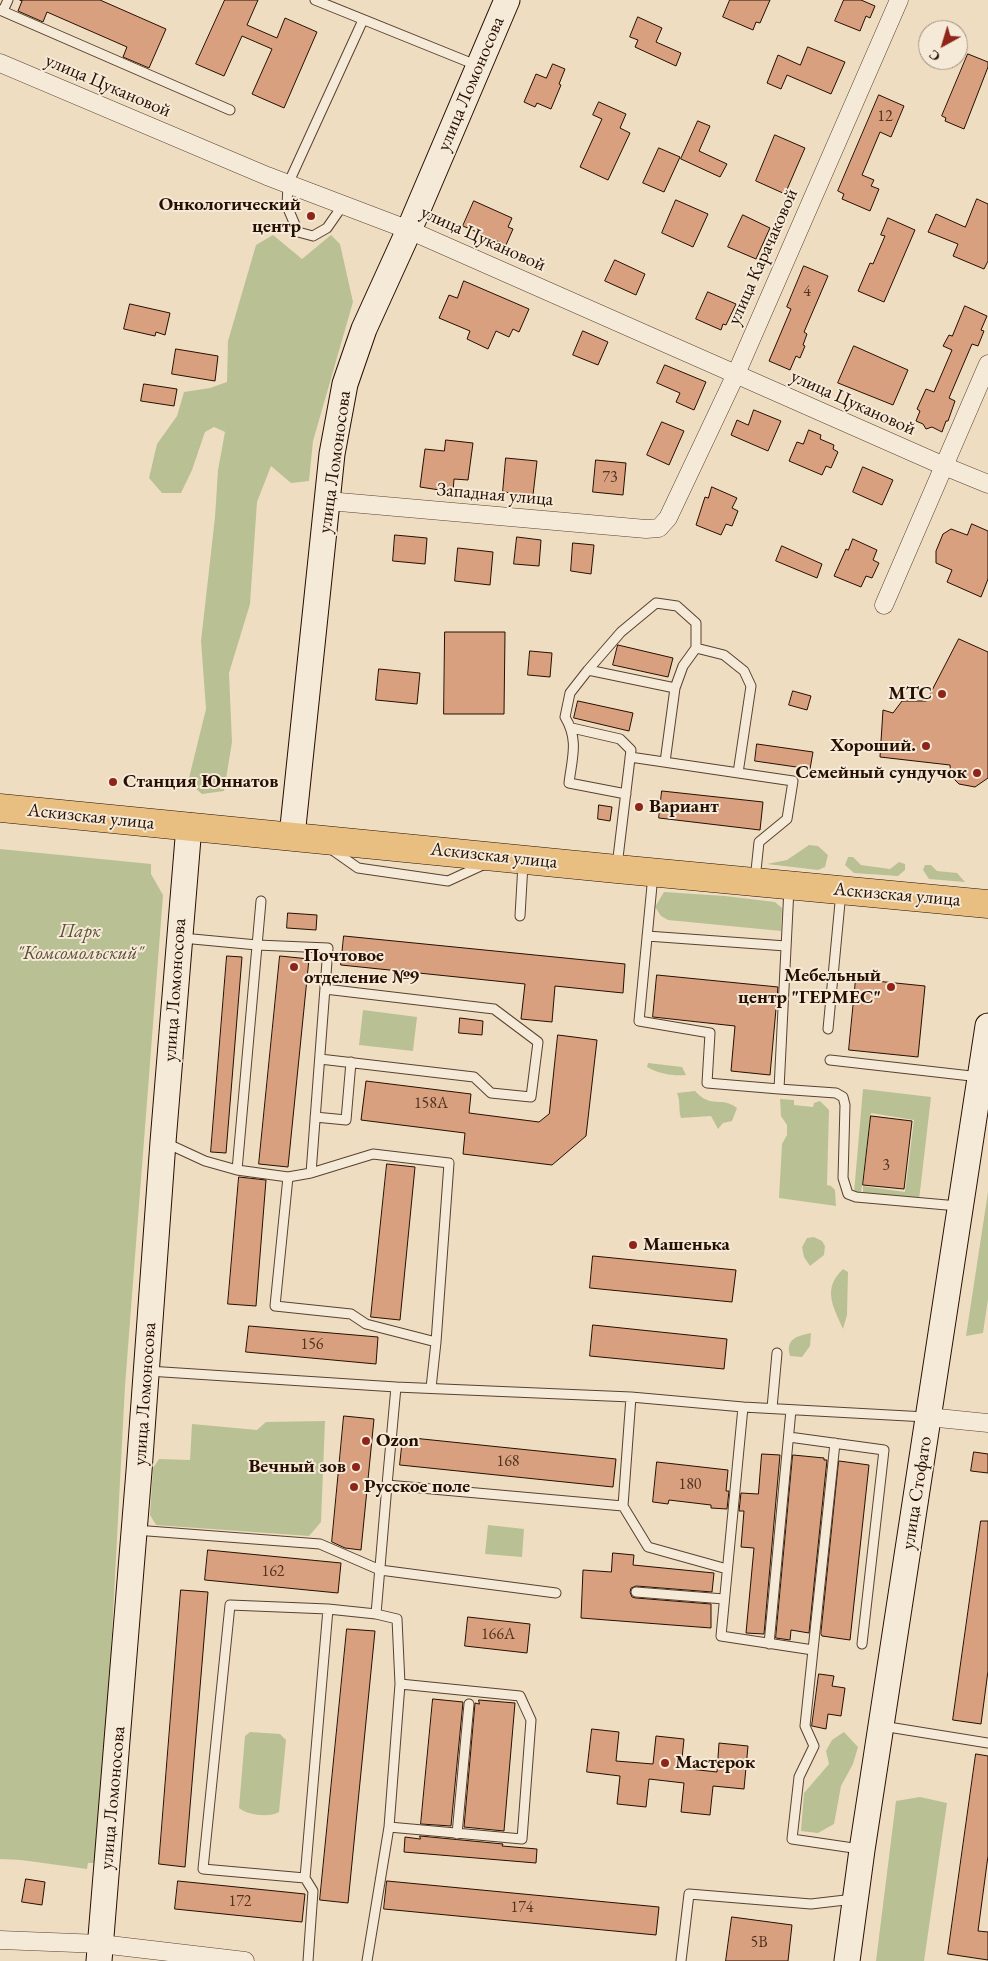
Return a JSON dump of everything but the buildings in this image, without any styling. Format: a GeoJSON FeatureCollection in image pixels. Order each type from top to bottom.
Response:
{"type":"FeatureCollection","features":[{"type":"Feature","properties":{"kind":"main road","name":"Аскизская улица"},"geometry":{"type":"LineString","coordinates":[[0,808],[988,904]]}},
{"type":"Feature","properties":{"kind":"street","name":"улица Ломоносова"},"geometry":{"type":"LineString","coordinates":[[305,837],[332,454],[346,384],[364,329],[409,230],[507,0]]}},
{"type":"Feature","properties":{"kind":"street","name":"улица Карачаковой"},"geometry":{"type":"LineString","coordinates":[[659,528],[668,518],[736,374],[899,0]]}},
{"type":"Feature","properties":{"kind":"street","name":"улица Цукановой"},"geometry":{"type":"LineString","coordinates":[[0,63],[288,184],[409,230],[988,484]]}},
{"type":"Feature","properties":{"kind":"street"},"geometry":{"type":"LineString","coordinates":[[884,605],[988,364]]}},
{"type":"Feature","properties":{"kind":"street","name":"Западная улица"},"geometry":{"type":"LineString","coordinates":[[328,501],[646,530],[659,528]]}},
{"type":"Feature","properties":{"kind":"street","name":"улица Ломоносова"},"geometry":{"type":"LineString","coordinates":[[100,1952],[135,1530],[163,1142],[189,826]]}},
{"type":"Feature","properties":{"kind":"street","name":"улица Стофато"},"geometry":{"type":"LineString","coordinates":[[847,1961],[857,1899],[862,1850],[988,1026]]}},
{"type":"Feature","properties":{"kind":"street"},"geometry":{"type":"LineString","coordinates":[[928,1417],[988,1423]]}},
{"type":"Feature","properties":{"kind":"street"},"geometry":{"type":"LineString","coordinates":[[0,1940],[100,1952],[245,1961]]}},
{"type":"Feature","properties":{"kind":"lane"},"geometry":{"type":"LineString","coordinates":[[8,0],[2,11],[230,110]]}},
{"type":"Feature","properties":{"kind":"lane"},"geometry":{"type":"LineString","coordinates":[[315,0],[479,66]]}},
{"type":"Feature","properties":{"kind":"lane"},"geometry":{"type":"LineString","coordinates":[[343,205],[327,228],[313,236],[298,232],[287,206],[288,184],[364,20]]}},
{"type":"Feature","properties":{"kind":"lane"},"geometry":{"type":"LineString","coordinates":[[626,794],[569,783],[574,738],[572,728],[565,717],[570,693],[588,670],[621,632],[656,603],[677,606],[696,623],[696,648],[683,666],[675,688],[665,762]]}},
{"type":"Feature","properties":{"kind":"lane"},"geometry":{"type":"LineString","coordinates":[[696,648],[724,655],[744,671],[752,686],[738,773]]}},
{"type":"Feature","properties":{"kind":"lane"},"geometry":{"type":"LineString","coordinates":[[588,670],[675,688]]}},
{"type":"Feature","properties":{"kind":"lane"},"geometry":{"type":"LineString","coordinates":[[572,728],[620,738],[631,750],[617,869]]}},
{"type":"Feature","properties":{"kind":"lane"},"geometry":{"type":"LineString","coordinates":[[630,757],[793,781],[787,819],[760,842],[755,882]]}},
{"type":"Feature","properties":{"kind":"lane"},"geometry":{"type":"LineString","coordinates":[[512,858],[520,916]]}},
{"type":"Feature","properties":{"kind":"lane"},"geometry":{"type":"LineString","coordinates":[[653,872],[639,1021],[710,1033],[707,1083],[836,1093],[843,1097],[845,1105],[843,1178],[848,1194],[856,1197],[961,1206]]}},
{"type":"Feature","properties":{"kind":"lane"},"geometry":{"type":"LineString","coordinates":[[779,1089],[790,885]]}},
{"type":"Feature","properties":{"kind":"lane"},"geometry":{"type":"LineString","coordinates":[[828,1029],[841,890]]}},
{"type":"Feature","properties":{"kind":"lane"},"geometry":{"type":"LineString","coordinates":[[237,1170],[261,901]]}},
{"type":"Feature","properties":{"kind":"lane"},"geometry":{"type":"LineString","coordinates":[[647,936],[786,946]]}},
{"type":"Feature","properties":{"kind":"lane"},"geometry":{"type":"LineString","coordinates":[[179,937],[257,945],[328,948],[311,1173]]}},
{"type":"Feature","properties":{"kind":"lane"},"geometry":{"type":"LineString","coordinates":[[320,1059],[474,1077],[492,1093],[531,1097],[538,1042],[494,1009],[325,989]]}},
{"type":"Feature","properties":{"kind":"lane"},"geometry":{"type":"LineString","coordinates":[[830,1060],[980,1077]]}},
{"type":"Feature","properties":{"kind":"lane"},"geometry":{"type":"LineString","coordinates":[[316,1117],[346,1120],[351,1062]]}},
{"type":"Feature","properties":{"kind":"lane"},"geometry":{"type":"LineString","coordinates":[[163,1142],[205,1161],[237,1170],[288,1177],[311,1173],[372,1154],[449,1162],[431,1388]]}},
{"type":"Feature","properties":{"kind":"lane"},"geometry":{"type":"LineString","coordinates":[[288,1177],[275,1306],[351,1314],[366,1324],[436,1342]]}},
{"type":"Feature","properties":{"kind":"lane"},"geometry":{"type":"LineString","coordinates":[[772,1408],[776,1353]]}},
{"type":"Feature","properties":{"kind":"lane"},"geometry":{"type":"LineString","coordinates":[[146,1371],[396,1387],[631,1398],[743,1407],[928,1417]]}},
{"type":"Feature","properties":{"kind":"lane"},"geometry":{"type":"LineString","coordinates":[[376,1614],[396,1387]]}},
{"type":"Feature","properties":{"kind":"lane"},"geometry":{"type":"LineString","coordinates":[[631,1398],[623,1506],[648,1547],[727,1568]]}},
{"type":"Feature","properties":{"kind":"lane"},"geometry":{"type":"LineString","coordinates":[[743,1407],[721,1636],[814,1650]]}},
{"type":"Feature","properties":{"kind":"lane"},"geometry":{"type":"LineString","coordinates":[[769,1644],[791,1410]]}},
{"type":"Feature","properties":{"kind":"lane"},"geometry":{"type":"LineString","coordinates":[[789,1437],[884,1450],[862,1644]]}},
{"type":"Feature","properties":{"kind":"lane"},"geometry":{"type":"LineString","coordinates":[[835,1443],[805,1726],[814,1746],[800,1777],[792,1839],[862,1850]]}},
{"type":"Feature","properties":{"kind":"lane"},"geometry":{"type":"LineString","coordinates":[[387,1485],[623,1506]]}},
{"type":"Feature","properties":{"kind":"lane"},"geometry":{"type":"LineString","coordinates":[[135,1530],[320,1544],[380,1570],[556,1593]]}},
{"type":"Feature","properties":{"kind":"lane"},"geometry":{"type":"LineString","coordinates":[[636,1592],[724,1599]]}},
{"type":"Feature","properties":{"kind":"lane"},"geometry":{"type":"LineString","coordinates":[[305,1878],[203,1869],[230,1605],[328,1609],[376,1614],[397,1619],[400,1684],[389,1827],[367,1961]]}},
{"type":"Feature","properties":{"kind":"lane"},"geometry":{"type":"LineString","coordinates":[[308,1961],[313,1891],[305,1878],[328,1609]]}},
{"type":"Feature","properties":{"kind":"lane"},"geometry":{"type":"LineString","coordinates":[[389,1827],[522,1840],[531,1720],[520,1696],[400,1684]]}},
{"type":"Feature","properties":{"kind":"lane"},"geometry":{"type":"LineString","coordinates":[[458,1834],[469,1704]]}},
{"type":"Feature","properties":{"kind":"lane"},"geometry":{"type":"LineString","coordinates":[[881,1726],[988,1743]]}},
{"type":"Feature","properties":{"kind":"lane"},"geometry":{"type":"LineString","coordinates":[[681,1961],[689,1894],[811,1904],[857,1899]]}},
{"type":"Feature","properties":{"kind":"green space"},"geometry":{"type":"Polygon","coordinates":[[[273,235],[302,259],[331,235],[340,244],[353,302],[313,441],[309,481],[291,483],[271,466],[257,502],[250,604],[229,673],[232,742],[224,791],[202,794],[188,782],[206,709],[201,641],[215,517],[218,470],[225,432],[214,427],[205,432],[192,470],[181,493],[162,493],[149,478],[157,444],[177,416],[184,392],[210,388],[227,382],[228,341],[256,245],[273,235]]]}},
{"type":"Feature","properties":{"kind":"green space"},"geometry":{"type":"Polygon","coordinates":[[[809,845],[818,846],[828,855],[825,867],[818,870],[767,864],[787,860],[809,845]]]}},
{"type":"Feature","properties":{"kind":"green space","name":"Парк \"Комсомольский\""},"geometry":{"type":"Polygon","coordinates":[[[0,849],[151,864],[151,874],[163,895],[125,1386],[100,1863],[88,1863],[87,1869],[0,1859],[0,849]]]}},
{"type":"Feature","properties":{"kind":"green space"},"geometry":{"type":"Polygon","coordinates":[[[848,857],[853,857],[861,865],[890,869],[899,862],[905,864],[905,870],[898,876],[854,873],[845,865],[848,857]]]}},
{"type":"Feature","properties":{"kind":"green space"},"geometry":{"type":"Polygon","coordinates":[[[925,865],[931,865],[937,871],[957,873],[965,882],[929,879],[923,870],[925,865]]]}},
{"type":"Feature","properties":{"kind":"green space"},"geometry":{"type":"Polygon","coordinates":[[[664,892],[775,902],[782,908],[781,931],[668,920],[661,916],[655,907],[664,892]]]}},
{"type":"Feature","properties":{"kind":"green space"},"geometry":{"type":"Polygon","coordinates":[[[363,1010],[417,1017],[413,1051],[359,1045],[363,1010]]]}},
{"type":"Feature","properties":{"kind":"green space"},"geometry":{"type":"Polygon","coordinates":[[[648,1063],[682,1067],[686,1075],[661,1073],[647,1067],[648,1063]]]}},
{"type":"Feature","properties":{"kind":"green space"},"geometry":{"type":"Polygon","coordinates":[[[863,1089],[931,1097],[919,1200],[863,1193],[863,1186],[905,1192],[914,1120],[871,1113],[861,1193],[854,1193],[863,1089]]]}},
{"type":"Feature","properties":{"kind":"green space"},"geometry":{"type":"Polygon","coordinates":[[[695,1091],[705,1099],[713,1102],[728,1103],[737,1108],[732,1121],[723,1123],[718,1129],[711,1116],[681,1118],[677,1093],[695,1091]]]}},
{"type":"Feature","properties":{"kind":"green space"},"geometry":{"type":"Polygon","coordinates":[[[780,1099],[794,1100],[794,1105],[813,1107],[814,1103],[820,1101],[829,1110],[827,1185],[835,1190],[836,1206],[779,1198],[782,1144],[787,1135],[787,1125],[781,1116],[780,1099]]]}},
{"type":"Feature","properties":{"kind":"green space"},"geometry":{"type":"Polygon","coordinates":[[[988,1192],[988,1299],[983,1333],[966,1336],[988,1192]]]}},
{"type":"Feature","properties":{"kind":"green space"},"geometry":{"type":"Polygon","coordinates":[[[814,1237],[822,1241],[825,1246],[824,1255],[810,1266],[804,1257],[802,1247],[807,1238],[814,1237]]]}},
{"type":"Feature","properties":{"kind":"green space"},"geometry":{"type":"Polygon","coordinates":[[[843,1269],[848,1272],[847,1315],[843,1329],[833,1305],[831,1291],[837,1276],[843,1269]]]}},
{"type":"Feature","properties":{"kind":"green space"},"geometry":{"type":"Polygon","coordinates":[[[811,1333],[810,1346],[802,1357],[790,1356],[789,1346],[793,1339],[811,1333]]]}},
{"type":"Feature","properties":{"kind":"green space"},"geometry":{"type":"Polygon","coordinates":[[[325,1421],[321,1522],[309,1536],[156,1525],[150,1515],[153,1468],[159,1459],[190,1460],[192,1424],[257,1430],[266,1422],[325,1421]]]}},
{"type":"Feature","properties":{"kind":"green space"},"geometry":{"type":"Polygon","coordinates":[[[488,1525],[524,1529],[522,1557],[485,1554],[488,1525]]]}},
{"type":"Feature","properties":{"kind":"green space"},"geometry":{"type":"Polygon","coordinates":[[[250,1732],[280,1734],[286,1740],[279,1812],[275,1814],[258,1815],[239,1808],[245,1736],[250,1732]]]}},
{"type":"Feature","properties":{"kind":"green space"},"geometry":{"type":"Polygon","coordinates":[[[844,1732],[858,1747],[853,1764],[841,1786],[834,1824],[818,1833],[801,1831],[804,1793],[829,1764],[826,1751],[832,1740],[844,1732]]]}},
{"type":"Feature","properties":{"kind":"green space"},"geometry":{"type":"Polygon","coordinates":[[[920,1797],[947,1803],[924,1961],[876,1961],[896,1801],[920,1797]]]}},
{"type":"Feature","properties":{"kind":"place","name":"Онкологический центр"},"geometry":{"type":"Point","coordinates":[311,216]}},
{"type":"Feature","properties":{"kind":"place","name":"МТС"},"geometry":{"type":"Point","coordinates":[942,694]}},
{"type":"Feature","properties":{"kind":"place","name":"Хороший."},"geometry":{"type":"Point","coordinates":[926,746]}},
{"type":"Feature","properties":{"kind":"place","name":"Семейный сундучок"},"geometry":{"type":"Point","coordinates":[977,773]}},
{"type":"Feature","properties":{"kind":"place","name":"Станция Юннатов"},"geometry":{"type":"Point","coordinates":[113,782]}},
{"type":"Feature","properties":{"kind":"place","name":"Вариант"},"geometry":{"type":"Point","coordinates":[639,807]}},
{"type":"Feature","properties":{"kind":"place","name":"Почтовое отделение №9"},"geometry":{"type":"Point","coordinates":[294,967]}},
{"type":"Feature","properties":{"kind":"place","name":"Мебельный центр \"ГЕРМЕС\""},"geometry":{"type":"Point","coordinates":[891,987]}},
{"type":"Feature","properties":{"kind":"place","name":"Машенька"},"geometry":{"type":"Point","coordinates":[633,1245]}},
{"type":"Feature","properties":{"kind":"place","name":"Ozon"},"geometry":{"type":"Point","coordinates":[366,1441]}},
{"type":"Feature","properties":{"kind":"place","name":"Вечный зов"},"geometry":{"type":"Point","coordinates":[356,1467]}},
{"type":"Feature","properties":{"kind":"place","name":"Русское поле"},"geometry":{"type":"Point","coordinates":[354,1487]}},
{"type":"Feature","properties":{"kind":"place","name":"Мастерок"},"geometry":{"type":"Point","coordinates":[665,1763]}}]}
